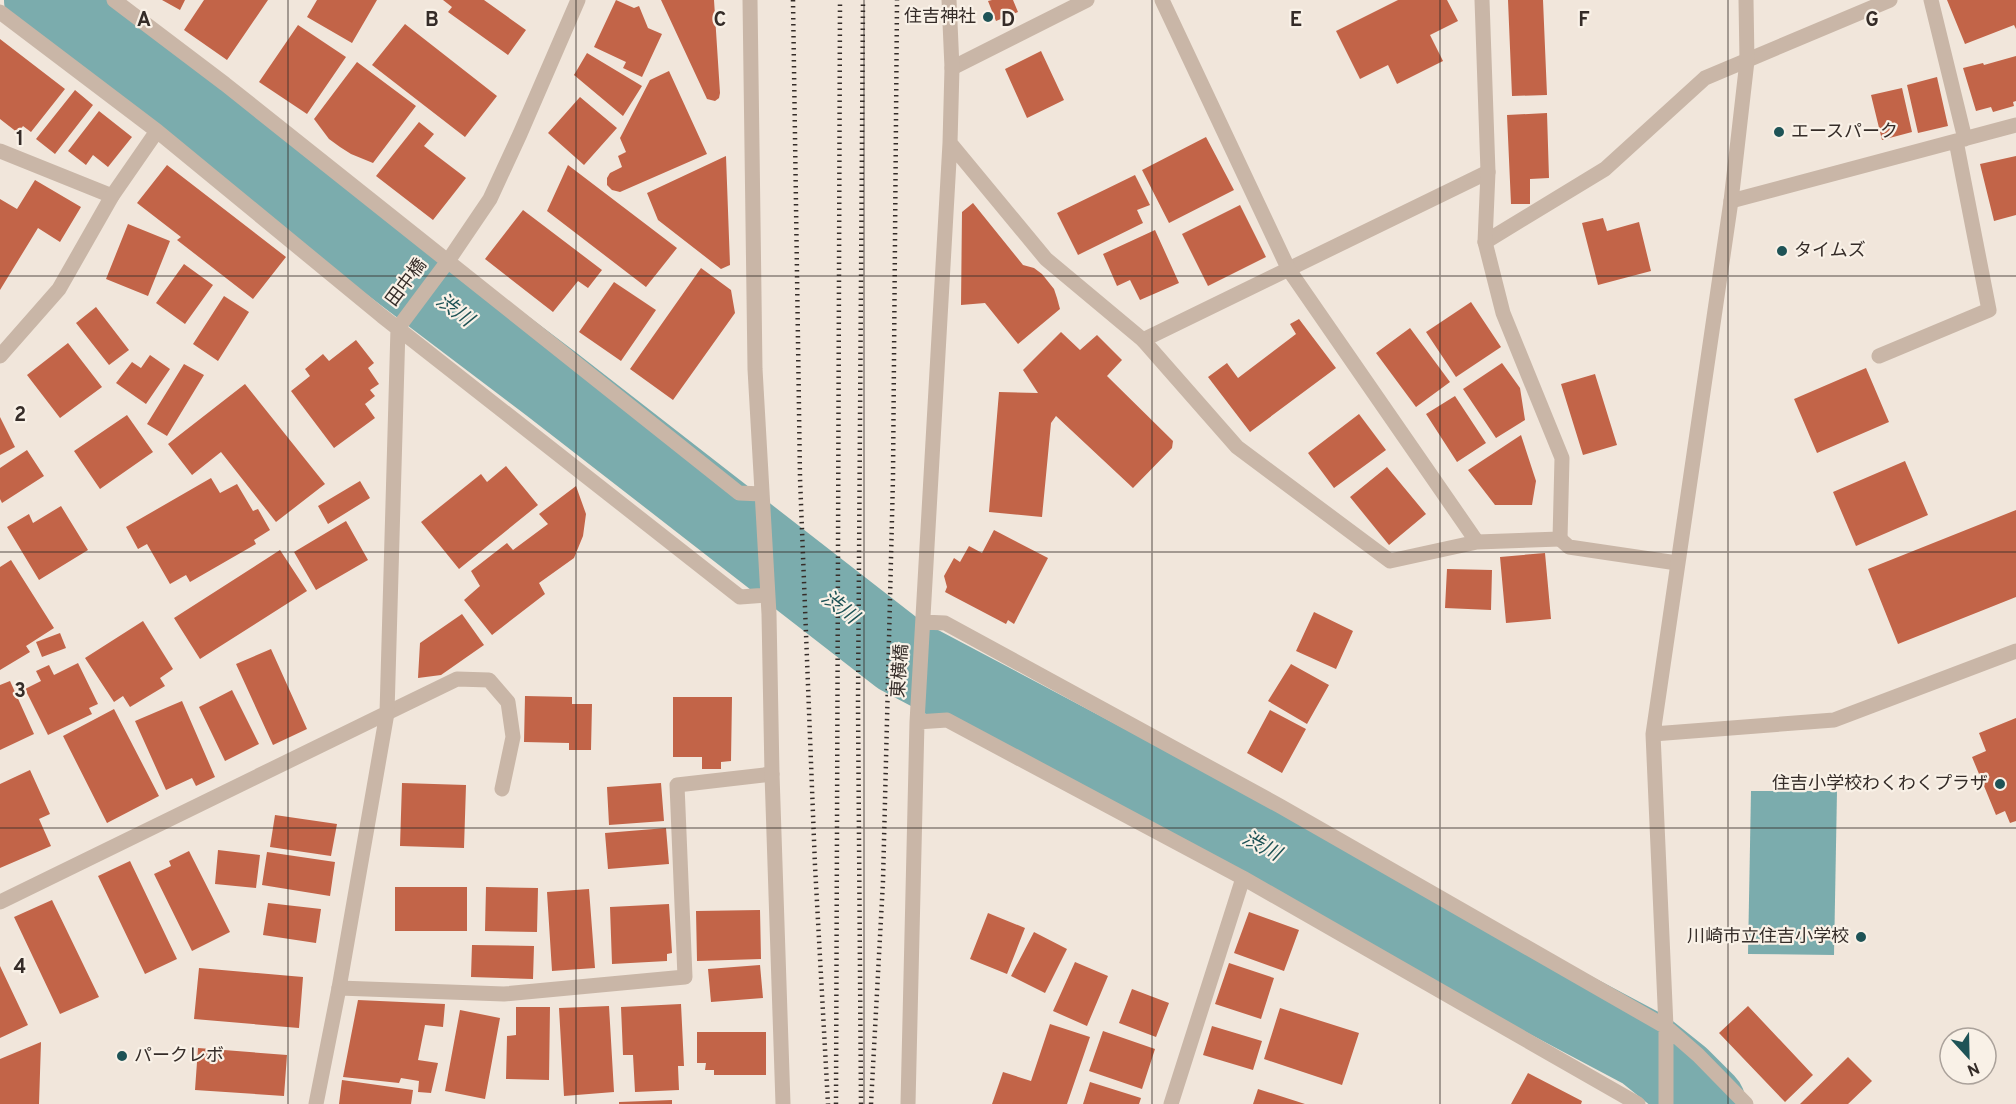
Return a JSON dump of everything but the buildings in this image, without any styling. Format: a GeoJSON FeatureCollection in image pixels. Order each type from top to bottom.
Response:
{"type":"FeatureCollection","features":[{"type":"Feature","properties":{"kind":"street"},"geometry":{"type":"LineString","coordinates":[[114,0],[225,84],[739,493],[762,496]]}},
{"type":"Feature","properties":{"kind":"street","name":"田中橋"},"geometry":{"type":"LineString","coordinates":[[398,328],[448,261],[490,199],[578,0]]}},
{"type":"Feature","properties":{"kind":"street"},"geometry":{"type":"LineString","coordinates":[[750,0],[755,357],[768,599],[783,1104]]}},
{"type":"Feature","properties":{"kind":"street","name":"東横橋"},"geometry":{"type":"LineString","coordinates":[[908,1104],[917,722],[950,143],[952,68],[950,0]]}},
{"type":"Feature","properties":{"kind":"street"},"geometry":{"type":"LineString","coordinates":[[952,68],[1087,0]]}},
{"type":"Feature","properties":{"kind":"street"},"geometry":{"type":"LineString","coordinates":[[1162,0],[1289,270],[1477,542]]}},
{"type":"Feature","properties":{"kind":"street"},"geometry":{"type":"LineString","coordinates":[[1482,0],[1488,172],[1485,242],[1503,313],[1562,458],[1560,539]]}},
{"type":"Feature","properties":{"kind":"street"},"geometry":{"type":"LineString","coordinates":[[1666,1104],[1666,1026],[1653,734],[1731,201],[1747,61],[1746,0]]}},
{"type":"Feature","properties":{"kind":"street"},"geometry":{"type":"LineString","coordinates":[[1485,242],[1605,169],[1705,78],[1890,0]]}},
{"type":"Feature","properties":{"kind":"street"},"geometry":{"type":"LineString","coordinates":[[1879,356],[1989,309],[1961,140],[1931,0]]}},
{"type":"Feature","properties":{"kind":"street"},"geometry":{"type":"LineString","coordinates":[[0,12],[157,131],[398,328],[740,597],[768,599]]}},
{"type":"Feature","properties":{"kind":"street"},"geometry":{"type":"LineString","coordinates":[[1731,201],[2016,125]]}},
{"type":"Feature","properties":{"kind":"street"},"geometry":{"type":"LineString","coordinates":[[0,356],[59,289],[112,196],[157,131]]}},
{"type":"Feature","properties":{"kind":"street"},"geometry":{"type":"LineString","coordinates":[[950,143],[1046,259],[1143,340],[1237,447],[1390,561],[1477,542],[1560,539],[1569,547],[1677,563]]}},
{"type":"Feature","properties":{"kind":"street"},"geometry":{"type":"LineString","coordinates":[[0,151],[112,196]]}},
{"type":"Feature","properties":{"kind":"street"},"geometry":{"type":"LineString","coordinates":[[1143,340],[1488,172]]}},
{"type":"Feature","properties":{"kind":"street"},"geometry":{"type":"LineString","coordinates":[[316,1104],[339,988],[387,713],[398,328]]}},
{"type":"Feature","properties":{"kind":"street"},"geometry":{"type":"LineString","coordinates":[[923,622],[945,623],[1342,841],[1666,1026],[1746,1104]]}},
{"type":"Feature","properties":{"kind":"street"},"geometry":{"type":"LineString","coordinates":[[1653,734],[1834,720],[2016,651]]}},
{"type":"Feature","properties":{"kind":"street"},"geometry":{"type":"LineString","coordinates":[[0,902],[457,679],[489,680],[508,702],[513,737],[502,789]]}},
{"type":"Feature","properties":{"kind":"street"},"geometry":{"type":"LineString","coordinates":[[917,722],[947,720],[1243,878],[1638,1104]]}},
{"type":"Feature","properties":{"kind":"street"},"geometry":{"type":"LineString","coordinates":[[339,988],[504,994],[685,977],[677,785],[772,774]]}},
{"type":"Feature","properties":{"kind":"street"},"geometry":{"type":"LineString","coordinates":[[1171,1104],[1243,878]]}},
{"type":"Feature","properties":{"kind":"water"},"geometry":{"type":"Polygon","coordinates":[[[1751,791],[1837,791],[1834,955],[1748,954],[1751,791]]]}},
{"type":"Feature","properties":{"kind":"waterway","name":"渋川"},"geometry":{"type":"LineString","coordinates":[[44,0],[550,383],[900,655],[1645,1050],[1680,1078],[1706,1104]]}},
{"type":"Feature","properties":{"kind":"railway"},"geometry":{"type":"LineString","coordinates":[[793,0],[800,478],[815,866],[828,1104]]}},
{"type":"Feature","properties":{"kind":"railway"},"geometry":{"type":"LineString","coordinates":[[836,1104],[840,0]]}},
{"type":"Feature","properties":{"kind":"railway"},"geometry":{"type":"LineString","coordinates":[[861,1104],[858,703],[863,0]]}},
{"type":"Feature","properties":{"kind":"railway"},"geometry":{"type":"LineString","coordinates":[[871,1104],[883,881],[893,478],[897,0]]}},
{"type":"Feature","properties":{"kind":"place","name":"住吉神社"},"geometry":{"type":"Point","coordinates":[988,17]}},
{"type":"Feature","properties":{"kind":"place","name":"エースパーク"},"geometry":{"type":"Point","coordinates":[1779,132]}},
{"type":"Feature","properties":{"kind":"place","name":"タイムズ"},"geometry":{"type":"Point","coordinates":[1782,251]}},
{"type":"Feature","properties":{"kind":"place","name":"住吉小学校わくわくプラザ"},"geometry":{"type":"Point","coordinates":[2000,784]}},
{"type":"Feature","properties":{"kind":"place","name":"川崎市立住吉小学校"},"geometry":{"type":"Point","coordinates":[1861,937]}},
{"type":"Feature","properties":{"kind":"place","name":"パークレボ"},"geometry":{"type":"Point","coordinates":[122,1056]}}]}
